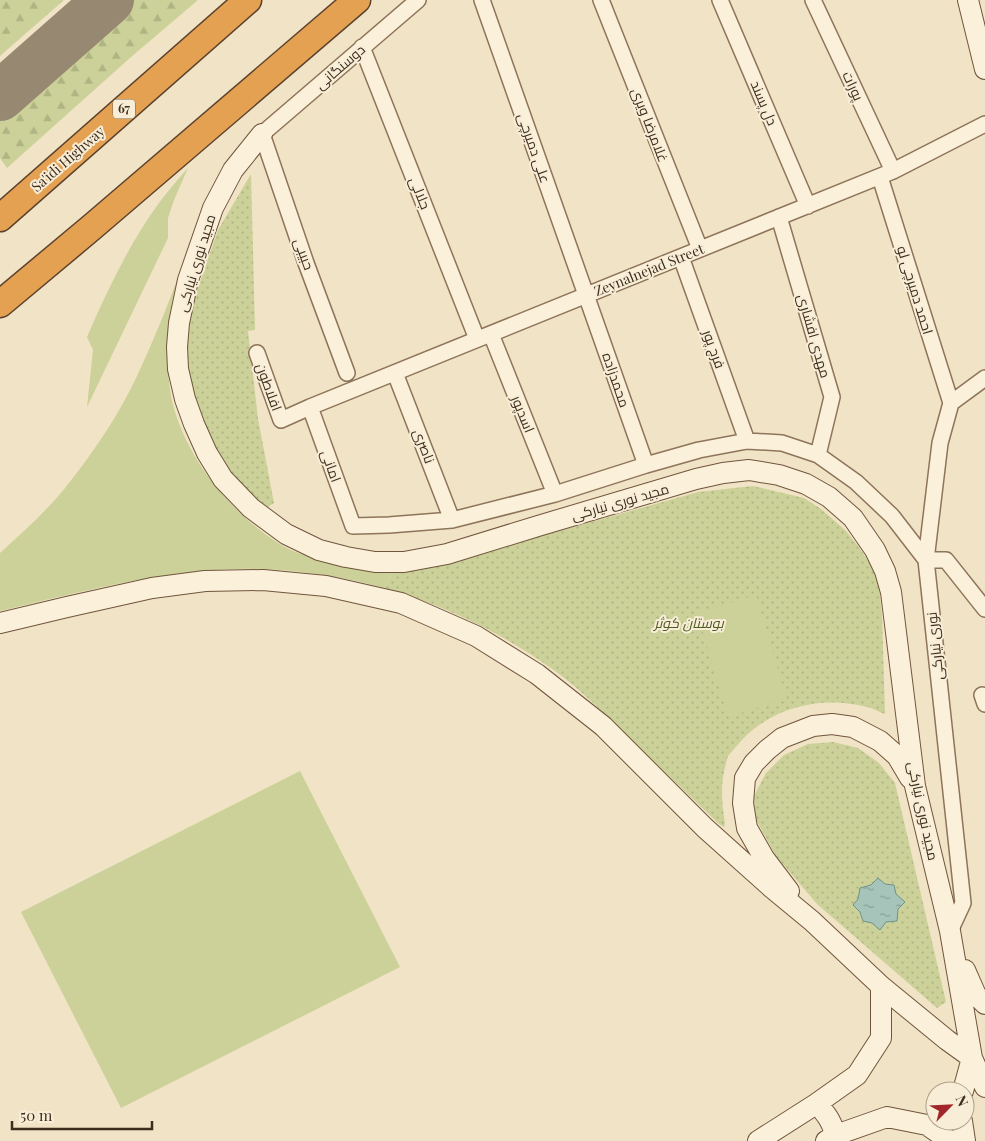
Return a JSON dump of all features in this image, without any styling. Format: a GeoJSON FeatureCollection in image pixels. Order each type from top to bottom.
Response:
{"type":"FeatureCollection","features":[{"type":"Feature","properties":{"kind":"highway","name":"Sa'idi Highway"},"geometry":{"type":"LineString","coordinates":[[0,218],[248,0]]}},
{"type":"Feature","properties":{"kind":"highway"},"geometry":{"type":"LineString","coordinates":[[0,304],[357,0]]}},
{"type":"Feature","properties":{"kind":"highway"},"geometry":{"type":"LineString","coordinates":[[0,318],[50,262]]}},
{"type":"Feature","properties":{"kind":"main road"},"geometry":{"type":"LineString","coordinates":[[968,0],[985,69]]}},
{"type":"Feature","properties":{"kind":"main road","name":"مجید نوری نیارکی"},"geometry":{"type":"LineString","coordinates":[[262,134],[233,170],[213,208],[188,280],[179,323],[178,369],[186,399],[204,446],[224,479],[251,508],[286,534],[319,550],[375,562],[404,562],[447,554],[723,472],[749,470],[779,475],[806,484],[829,497],[853,518],[875,550],[885,571],[891,592],[915,786],[985,1087]]}},
{"type":"Feature","properties":{"kind":"main road"},"geometry":{"type":"LineString","coordinates":[[0,623],[67,606],[152,588],[204,581],[262,580],[326,586],[401,603],[476,636],[537,674],[603,726],[705,828],[812,921],[881,986],[947,1040],[979,1055]]}},
{"type":"Feature","properties":{"kind":"main road"},"geometry":{"type":"LineString","coordinates":[[812,921],[764,858],[747,828],[743,803],[745,778],[754,763],[782,738],[813,726],[832,724],[853,727],[880,741],[898,756],[915,786]]}},
{"type":"Feature","properties":{"kind":"main road"},"geometry":{"type":"LineString","coordinates":[[950,930],[970,983],[976,995],[985,1004]]}},
{"type":"Feature","properties":{"kind":"main road"},"geometry":{"type":"LineString","coordinates":[[758,1141],[857,1075],[881,1038],[881,986]]}},
{"type":"Feature","properties":{"kind":"main road","name":"مجید نوری نیارکی"},"geometry":{"type":"LineString","coordinates":[[967,1081],[979,1055]]}},
{"type":"Feature","properties":{"kind":"main road"},"geometry":{"type":"LineString","coordinates":[[816,1104],[824,1111],[831,1122],[831,1138],[886,1117],[927,1125],[950,1141]]}},
{"type":"Feature","properties":{"kind":"street","name":"دوسنگانی"},"geometry":{"type":"LineString","coordinates":[[262,134],[418,0]]}},
{"type":"Feature","properties":{"kind":"street","name":"علی دمیرچی"},"geometry":{"type":"LineString","coordinates":[[482,0],[586,295]]}},
{"type":"Feature","properties":{"kind":"street","name":"غلامرضا ویری"},"geometry":{"type":"LineString","coordinates":[[601,0],[700,250]]}},
{"type":"Feature","properties":{"kind":"street","name":"دل پسند"},"geometry":{"type":"LineString","coordinates":[[720,0],[808,206]]}},
{"type":"Feature","properties":{"kind":"street","name":"پورات"},"geometry":{"type":"LineString","coordinates":[[813,0],[886,174]]}},
{"type":"Feature","properties":{"kind":"street","name":"جلالی"},"geometry":{"type":"LineString","coordinates":[[362,47],[484,337]]}},
{"type":"Feature","properties":{"kind":"street","name":"Zeynalnejad Street"},"geometry":{"type":"LineString","coordinates":[[310,407],[886,174],[985,124]]}},
{"type":"Feature","properties":{"kind":"street","name":"حبیبی"},"geometry":{"type":"LineString","coordinates":[[262,134],[306,263],[347,374]]}},
{"type":"Feature","properties":{"kind":"street","name":"احمد دمیرچی لو"},"geometry":{"type":"LineString","coordinates":[[886,174],[951,403]]}},
{"type":"Feature","properties":{"kind":"street","name":"مهدی افشاری"},"geometry":{"type":"LineString","coordinates":[[779,217],[832,397],[818,455]]}},
{"type":"Feature","properties":{"kind":"street","name":"فرج پور"},"geometry":{"type":"LineString","coordinates":[[681,257],[748,442]]}},
{"type":"Feature","properties":{"kind":"street","name":"محمدزاده"},"geometry":{"type":"LineString","coordinates":[[586,295],[646,465]]}},
{"type":"Feature","properties":{"kind":"street","name":"اسدپور"},"geometry":{"type":"LineString","coordinates":[[484,337],[555,494]]}},
{"type":"Feature","properties":{"kind":"street","name":"افلاطون"},"geometry":{"type":"LineString","coordinates":[[257,353],[281,420],[310,407]]}},
{"type":"Feature","properties":{"kind":"street","name":"ناصری"},"geometry":{"type":"LineString","coordinates":[[395,373],[452,520]]}},
{"type":"Feature","properties":{"kind":"street"},"geometry":{"type":"LineString","coordinates":[[951,403],[985,378]]}},
{"type":"Feature","properties":{"kind":"street","name":"نوری نیارکی"},"geometry":{"type":"LineString","coordinates":[[950,930],[964,903],[926,560],[940,443],[951,403]]}},
{"type":"Feature","properties":{"kind":"street","name":"امانی"},"geometry":{"type":"LineString","coordinates":[[310,407],[353,526],[452,520]]}},
{"type":"Feature","properties":{"kind":"street"},"geometry":{"type":"LineString","coordinates":[[452,520],[555,494],[699,450],[748,442],[782,443],[818,455],[856,482],[892,516],[926,560],[946,560],[984,606]]}},
{"type":"Feature","properties":{"kind":"green space"},"geometry":{"type":"Polygon","coordinates":[[[0,0],[64,0],[0,56],[0,0]]]}},
{"type":"Feature","properties":{"kind":"green space"},"geometry":{"type":"Polygon","coordinates":[[[122,0],[198,0],[7,168],[0,158],[0,106],[122,0]]]}},
{"type":"Feature","properties":{"kind":"green space"},"geometry":{"type":"Polygon","coordinates":[[[188,168],[168,218],[168,238],[87,407],[93,350],[87,337],[128,251],[159,203],[188,168]]]}},
{"type":"Feature","properties":{"kind":"green space"},"geometry":{"type":"Polygon","coordinates":[[[251,174],[255,330],[248,331],[258,419],[274,503],[265,509],[243,489],[211,446],[191,391],[185,354],[188,317],[218,230],[251,174]]]}},
{"type":"Feature","properties":{"kind":"green space"},"geometry":{"type":"Polygon","coordinates":[[[185,258],[171,307],[167,349],[168,371],[172,401],[180,426],[201,466],[230,503],[265,534],[283,546],[305,555],[337,564],[364,570],[393,573],[384,588],[362,582],[295,571],[227,569],[204,571],[127,582],[0,611],[0,553],[36,520],[61,493],[106,431],[138,374],[163,317],[185,258]]]}},
{"type":"Feature","properties":{"kind":"green space","name":"بوستان کوثر"},"geometry":{"type":"Polygon","coordinates":[[[753,486],[804,498],[821,509],[845,530],[869,562],[879,584],[882,616],[885,714],[869,708],[833,702],[799,707],[783,712],[753,729],[728,757],[723,775],[722,789],[724,827],[593,702],[555,671],[515,645],[473,622],[430,603],[384,588],[393,573],[570,528],[698,492],[753,486]]]}},
{"type":"Feature","properties":{"kind":"green space"},"geometry":{"type":"Polygon","coordinates":[[[756,595],[787,699],[728,717],[697,613],[756,595]]]}},
{"type":"Feature","properties":{"kind":"green space"},"geometry":{"type":"Polygon","coordinates":[[[833,742],[858,748],[879,763],[895,783],[946,1002],[937,1008],[817,904],[776,856],[755,818],[754,796],[766,773],[784,755],[808,744],[833,742]]]}},
{"type":"Feature","properties":{"kind":"green space"},"geometry":{"type":"Polygon","coordinates":[[[300,771],[400,967],[121,1108],[21,912],[300,771]]]}},
{"type":"Feature","properties":{"kind":"water"},"geometry":{"type":"Polygon","coordinates":[[[878,878],[885,884],[894,885],[896,894],[905,902],[898,909],[897,921],[886,922],[880,930],[872,923],[863,921],[860,912],[853,905],[858,899],[860,888],[871,885],[878,878]]]}},
{"type":"Feature","properties":{"kind":"taxiway"},"geometry":{"type":"LineString","coordinates":[[0,96],[109,0]]}}]}
